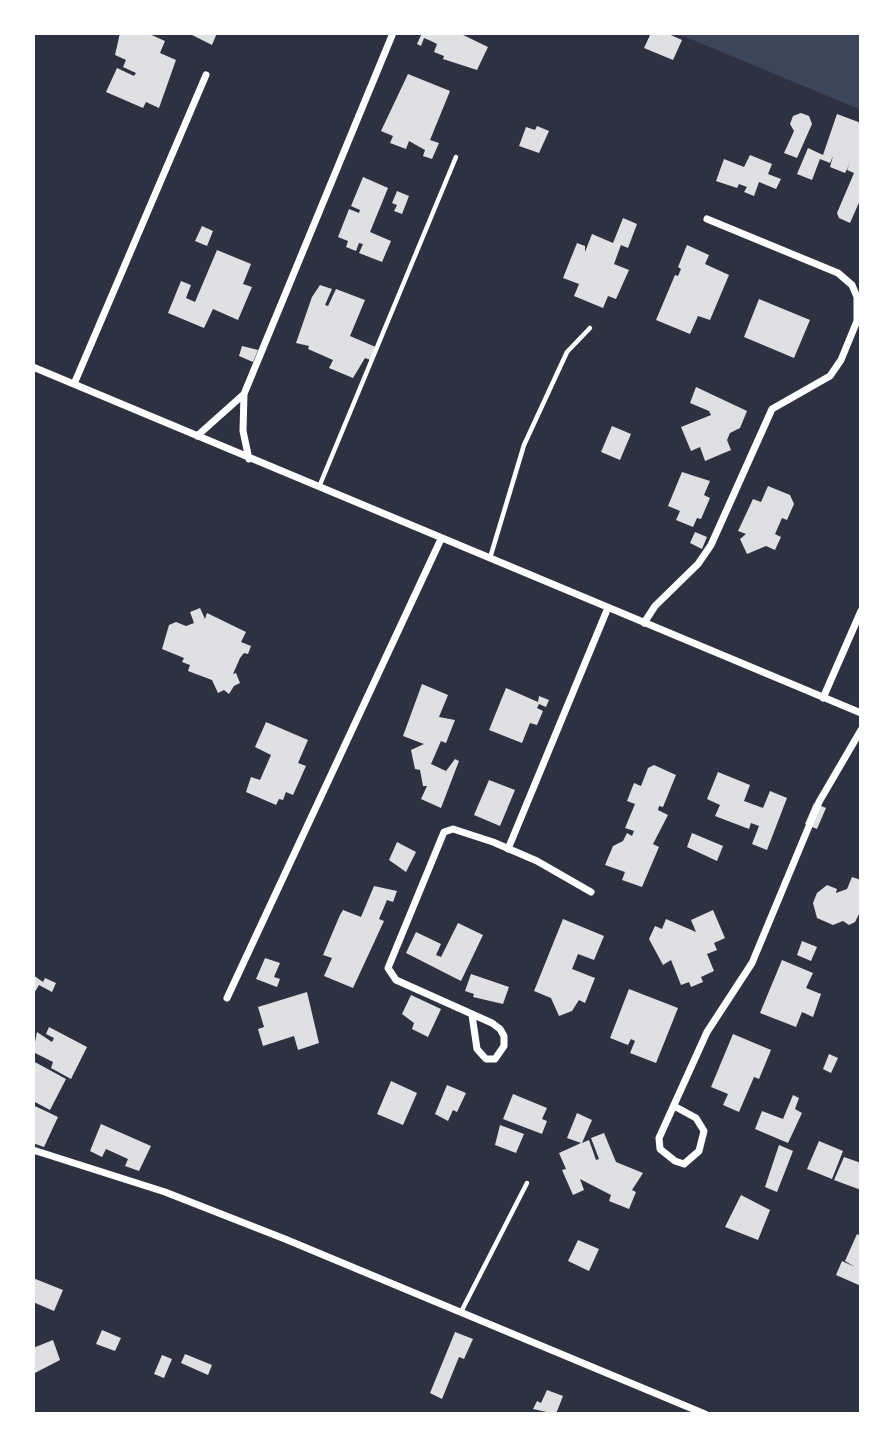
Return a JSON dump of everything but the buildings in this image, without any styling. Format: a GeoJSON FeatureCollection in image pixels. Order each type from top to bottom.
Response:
{"type":"FeatureCollection","features":[{"type":"Feature","properties":{"kind":"street"},"geometry":{"type":"LineString","coordinates":[[249,458],[243,431],[244,394],[393,33]]}},
{"type":"Feature","properties":{"kind":"street"},"geometry":{"type":"LineString","coordinates":[[74,384],[206,75]]}},
{"type":"Feature","properties":{"kind":"street"},"geometry":{"type":"LineString","coordinates":[[644,623],[655,606],[698,564],[711,545],[772,409],[830,376],[841,359],[857,321],[857,297],[852,285],[838,273],[707,219]]}},
{"type":"Feature","properties":{"kind":"street"},"geometry":{"type":"LineString","coordinates":[[33,367],[607,610],[861,713]]}},
{"type":"Feature","properties":{"kind":"street"},"geometry":{"type":"LineString","coordinates":[[197,436],[244,394]]}},
{"type":"Feature","properties":{"kind":"street"},"geometry":{"type":"LineString","coordinates":[[227,998],[441,538]]}},
{"type":"Feature","properties":{"kind":"street"},"geometry":{"type":"LineString","coordinates":[[508,849],[607,610]]}},
{"type":"Feature","properties":{"kind":"street"},"geometry":{"type":"LineString","coordinates":[[823,698],[861,611]]}},
{"type":"Feature","properties":{"kind":"street"},"geometry":{"type":"LineString","coordinates":[[674,1106],[696,1118],[704,1131],[699,1151],[684,1164],[667,1156],[659,1144],[674,1106],[706,1032],[752,962],[819,802],[861,730]]}},
{"type":"Feature","properties":{"kind":"street"},"geometry":{"type":"LineString","coordinates":[[472,1015],[477,1049],[486,1059],[495,1059],[504,1046],[504,1036],[492,1023],[396,981],[388,968],[444,832],[453,829],[508,849],[537,861],[591,892]]}},
{"type":"Feature","properties":{"kind":"street"},"geometry":{"type":"LineString","coordinates":[[33,1150],[165,1192],[705,1414]]}},
{"type":"Feature","properties":{"kind":"lane"},"geometry":{"type":"LineString","coordinates":[[318,488],[456,157]]}},
{"type":"Feature","properties":{"kind":"lane"},"geometry":{"type":"LineString","coordinates":[[489,559],[524,444],[567,352],[578,337],[590,328]]}},
{"type":"Feature","properties":{"kind":"lane"},"geometry":{"type":"LineString","coordinates":[[461,1312],[527,1183]]}},
{"type":"Feature","properties":{"kind":"shaded area"},"geometry":{"type":"Polygon","coordinates":[[[676,33],[861,33],[861,110],[676,33]]]}}]}
